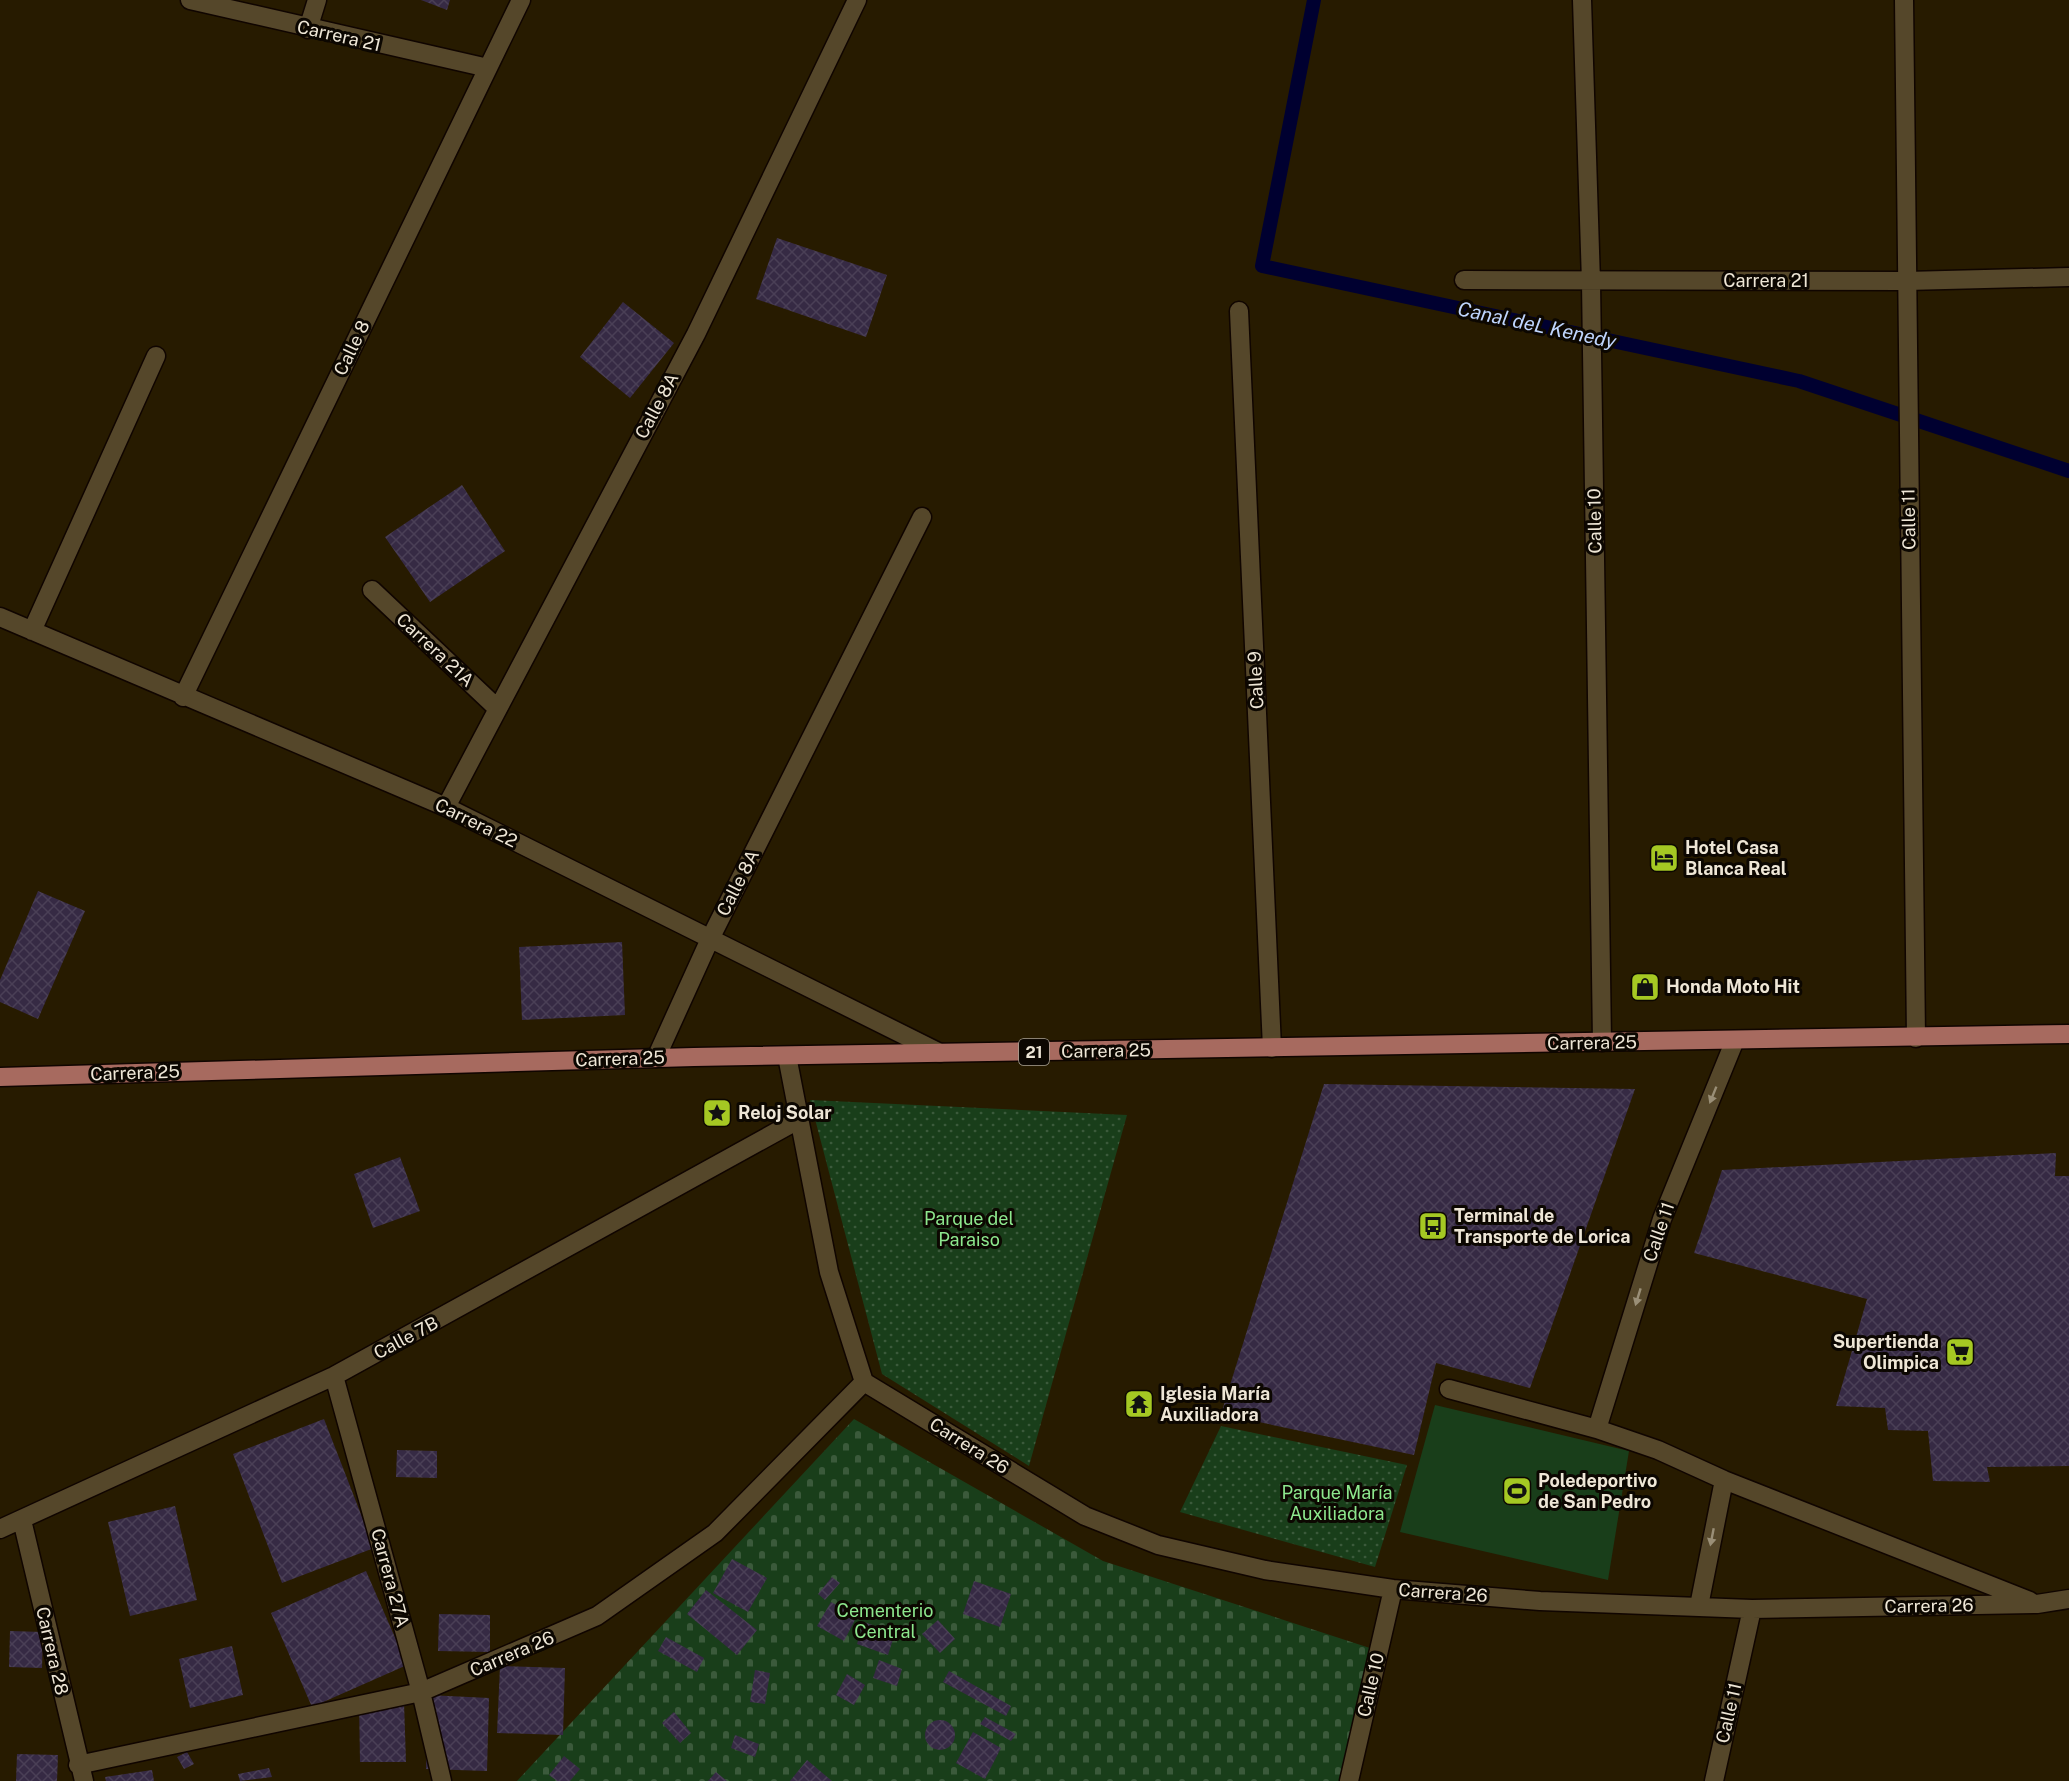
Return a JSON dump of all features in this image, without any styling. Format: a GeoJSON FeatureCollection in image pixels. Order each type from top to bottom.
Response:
{"type":"FeatureCollection","features":[{"type":"Feature","properties":{"kind":"main road","name":"Carrera 25"},"geometry":{"type":"LineString","coordinates":[[0,1077],[656,1058],[2069,1034]]}},
{"type":"Feature","properties":{"kind":"street","name":"Carrera 21"},"geometry":{"type":"LineString","coordinates":[[190,0],[308,29],[488,68]]}},
{"type":"Feature","properties":{"kind":"street"},"geometry":{"type":"LineString","coordinates":[[308,29],[317,0]]}},
{"type":"Feature","properties":{"kind":"street","name":"Calle 8"},"geometry":{"type":"LineString","coordinates":[[183,696],[521,0]]}},
{"type":"Feature","properties":{"kind":"street","name":"Calle 8A"},"geometry":{"type":"LineString","coordinates":[[446,807],[696,334],[857,0]]}},
{"type":"Feature","properties":{"kind":"street","name":"Calle 10"},"geometry":{"type":"LineString","coordinates":[[1582,0],[1592,282],[1602,1042]]}},
{"type":"Feature","properties":{"kind":"street","name":"Calle 11"},"geometry":{"type":"LineString","coordinates":[[1904,0],[1916,1038]]}},
{"type":"Feature","properties":{"kind":"street","name":"Carrera 21"},"geometry":{"type":"LineString","coordinates":[[1464,280],[1906,281],[2069,277]]}},
{"type":"Feature","properties":{"kind":"street","name":"Calle 9"},"geometry":{"type":"LineString","coordinates":[[1239,311],[1272,1048]]}},
{"type":"Feature","properties":{"kind":"street"},"geometry":{"type":"LineString","coordinates":[[32,631],[156,356]]}},
{"type":"Feature","properties":{"kind":"street","name":"Calle 8A"},"geometry":{"type":"LineString","coordinates":[[656,1058],[710,939],[922,517]]}},
{"type":"Feature","properties":{"kind":"street","name":"Carrera 21A"},"geometry":{"type":"LineString","coordinates":[[372,590],[498,709]]}},
{"type":"Feature","properties":{"kind":"street","name":"Carrera 22"},"geometry":{"type":"LineString","coordinates":[[0,617],[446,807],[940,1053]]}},
{"type":"Feature","properties":{"kind":"street","name":"Calle 11"},"geometry":{"type":"LineString","coordinates":[[1597,1429],[1662,1219],[1735,1041]]}},
{"type":"Feature","properties":{"kind":"street"},"geometry":{"type":"LineString","coordinates":[[787,1056],[829,1272],[864,1382]]}},
{"type":"Feature","properties":{"kind":"street","name":"Calle 7B"},"geometry":{"type":"LineString","coordinates":[[0,1529],[334,1376],[798,1120]]}},
{"type":"Feature","properties":{"kind":"street","name":"Carrera 27A"},"geometry":{"type":"LineString","coordinates":[[334,1376],[421,1692],[442,1781]]}},
{"type":"Feature","properties":{"kind":"street","name":"Carrera 26"},"geometry":{"type":"LineString","coordinates":[[81,1773],[421,1692],[597,1616],[715,1533],[864,1382],[1085,1516],[1148,1541],[1265,1570],[1393,1589],[1540,1601],[1752,1609],[2037,1604],[2069,1599]]}},
{"type":"Feature","properties":{"kind":"street"},"geometry":{"type":"LineString","coordinates":[[1449,1389],[1597,1429],[1658,1450],[1724,1480],[2037,1604]]}},
{"type":"Feature","properties":{"kind":"street"},"geometry":{"type":"LineString","coordinates":[[1699,1606],[1724,1480]]}},
{"type":"Feature","properties":{"kind":"street","name":"Carrera 28"},"geometry":{"type":"LineString","coordinates":[[22,1520],[81,1773]]}},
{"type":"Feature","properties":{"kind":"street","name":"Calle 10"},"geometry":{"type":"LineString","coordinates":[[1349,1781],[1393,1589]]}},
{"type":"Feature","properties":{"kind":"street","name":"Calle 11"},"geometry":{"type":"LineString","coordinates":[[1714,1781],[1752,1609]]}},
{"type":"Feature","properties":{"kind":"green space","name":"Parque del Paraiso"},"geometry":{"type":"Polygon","coordinates":[[[810,1100],[1127,1115],[1029,1466],[882,1374],[810,1100]]]}},
{"type":"Feature","properties":{"kind":"green space","name":"Poledeportivo de San Pedro"},"geometry":{"type":"Polygon","coordinates":[[[1435,1405],[1629,1451],[1608,1580],[1400,1532],[1435,1405]]]}},
{"type":"Feature","properties":{"kind":"green space","name":"Cementerio Central"},"geometry":{"type":"Polygon","coordinates":[[[854,1419],[1103,1561],[1376,1650],[1343,1781],[517,1781],[854,1419]]]}},
{"type":"Feature","properties":{"kind":"green space","name":"Parque María Auxiliadora"},"geometry":{"type":"Polygon","coordinates":[[[1221,1426],[1407,1465],[1375,1567],[1180,1512],[1221,1426]]]}},
{"type":"Feature","properties":{"kind":"building"},"geometry":{"type":"Polygon","coordinates":[[[421,0],[450,0],[447,10],[421,0]]]}},
{"type":"Feature","properties":{"kind":"building"},"geometry":{"type":"Polygon","coordinates":[[[777,238],[887,275],[866,337],[756,299],[777,238]]]}},
{"type":"Feature","properties":{"kind":"building"},"geometry":{"type":"Polygon","coordinates":[[[623,302],[674,343],[630,398],[580,357],[623,302]]]}},
{"type":"Feature","properties":{"kind":"building"},"geometry":{"type":"Polygon","coordinates":[[[462,485],[505,551],[430,602],[385,537],[462,485]]]}},
{"type":"Feature","properties":{"kind":"building"},"geometry":{"type":"Polygon","coordinates":[[[38,891],[85,911],[38,1019],[0,1002],[0,980],[38,891]]]}},
{"type":"Feature","properties":{"kind":"building"},"geometry":{"type":"Polygon","coordinates":[[[622,942],[625,1015],[522,1020],[519,947],[622,942]]]}},
{"type":"Feature","properties":{"kind":"building","name":"Terminal de Transporte de Lorica"},"geometry":{"type":"Polygon","coordinates":[[[1324,1084],[1635,1089],[1530,1388],[1436,1363],[1414,1455],[1221,1414],[1324,1084]]]}},
{"type":"Feature","properties":{"kind":"building","name":"Supertienda Olimpica"},"geometry":{"type":"Polygon","coordinates":[[[2056,1153],[2055,1176],[2069,1176],[2069,1466],[1987,1467],[1990,1482],[1933,1481],[1928,1431],[1888,1430],[1885,1408],[1836,1406],[1867,1299],[1694,1253],[1722,1170],[2056,1153]]]}},
{"type":"Feature","properties":{"kind":"building"},"geometry":{"type":"Polygon","coordinates":[[[400,1157],[420,1211],[373,1228],[354,1174],[400,1157]]]}},
{"type":"Feature","properties":{"kind":"building"},"geometry":{"type":"Polygon","coordinates":[[[324,1419],[374,1548],[282,1583],[233,1454],[324,1419]]]}},
{"type":"Feature","properties":{"kind":"building"},"geometry":{"type":"Polygon","coordinates":[[[397,1450],[437,1451],[437,1478],[396,1477],[397,1450]]]}},
{"type":"Feature","properties":{"kind":"building"},"geometry":{"type":"Polygon","coordinates":[[[175,1506],[197,1600],[130,1616],[108,1522],[175,1506]]]}},
{"type":"Feature","properties":{"kind":"building"},"geometry":{"type":"Polygon","coordinates":[[[732,1559],[767,1578],[748,1612],[713,1593],[732,1559]]]}},
{"type":"Feature","properties":{"kind":"building"},"geometry":{"type":"Polygon","coordinates":[[[366,1571],[407,1665],[312,1707],[271,1613],[366,1571]]]}},
{"type":"Feature","properties":{"kind":"building"},"geometry":{"type":"Polygon","coordinates":[[[832,1577],[840,1583],[825,1600],[818,1594],[832,1577]]]}},
{"type":"Feature","properties":{"kind":"building"},"geometry":{"type":"Polygon","coordinates":[[[974,1581],[1011,1594],[1000,1627],[963,1614],[974,1581]]]}},
{"type":"Feature","properties":{"kind":"building"},"geometry":{"type":"Polygon","coordinates":[[[706,1590],[757,1630],[737,1655],[687,1614],[706,1590]]]}},
{"type":"Feature","properties":{"kind":"building"},"geometry":{"type":"Polygon","coordinates":[[[831,1602],[857,1616],[844,1641],[817,1626],[831,1602]]]}},
{"type":"Feature","properties":{"kind":"building"},"geometry":{"type":"Polygon","coordinates":[[[439,1614],[490,1615],[490,1652],[438,1651],[439,1614]]]}},
{"type":"Feature","properties":{"kind":"building"},"geometry":{"type":"Polygon","coordinates":[[[938,1620],[955,1639],[940,1653],[922,1634],[938,1620]]]}},
{"type":"Feature","properties":{"kind":"building"},"geometry":{"type":"Polygon","coordinates":[[[864,1622],[895,1633],[888,1655],[857,1644],[864,1622]]]}},
{"type":"Feature","properties":{"kind":"building"},"geometry":{"type":"Polygon","coordinates":[[[10,1631],[43,1632],[42,1668],[9,1667],[10,1631]]]}},
{"type":"Feature","properties":{"kind":"building"},"geometry":{"type":"Polygon","coordinates":[[[666,1637],[704,1658],[697,1672],[658,1651],[666,1637]]]}},
{"type":"Feature","properties":{"kind":"building"},"geometry":{"type":"Polygon","coordinates":[[[232,1646],[243,1695],[190,1708],[179,1659],[232,1646]]]}},
{"type":"Feature","properties":{"kind":"building"},"geometry":{"type":"Polygon","coordinates":[[[879,1660],[902,1669],[897,1686],[873,1678],[879,1660]]]}},
{"type":"Feature","properties":{"kind":"building"},"geometry":{"type":"Polygon","coordinates":[[[500,1666],[565,1668],[563,1735],[497,1733],[500,1666]]]}},
{"type":"Feature","properties":{"kind":"building"},"geometry":{"type":"Polygon","coordinates":[[[755,1670],[770,1673],[765,1704],[750,1702],[755,1670]]]}},
{"type":"Feature","properties":{"kind":"building"},"geometry":{"type":"Polygon","coordinates":[[[949,1671],[1011,1706],[1006,1716],[943,1682],[949,1671]]]}},
{"type":"Feature","properties":{"kind":"building"},"geometry":{"type":"Polygon","coordinates":[[[847,1674],[865,1685],[854,1705],[836,1695],[847,1674]]]}},
{"type":"Feature","properties":{"kind":"building"},"geometry":{"type":"Polygon","coordinates":[[[428,1695],[489,1698],[487,1771],[426,1769],[428,1695]]]}},
{"type":"Feature","properties":{"kind":"building"},"geometry":{"type":"Polygon","coordinates":[[[404,1702],[406,1762],[360,1762],[359,1703],[404,1702]]]}},
{"type":"Feature","properties":{"kind":"building"},"geometry":{"type":"Polygon","coordinates":[[[674,1712],[691,1733],[680,1743],[662,1723],[674,1712]]]}},
{"type":"Feature","properties":{"kind":"building"},"geometry":{"type":"Polygon","coordinates":[[[985,1717],[1016,1734],[1011,1741],[980,1724],[985,1717]]]}},
{"type":"Feature","properties":{"kind":"building"},"geometry":{"type":"Polygon","coordinates":[[[940,1720],[951,1724],[955,1735],[951,1746],[940,1750],[929,1746],[925,1735],[929,1724],[940,1720]]]}},
{"type":"Feature","properties":{"kind":"building"},"geometry":{"type":"Polygon","coordinates":[[[973,1732],[1001,1748],[985,1779],[956,1763],[973,1732]]]}},
{"type":"Feature","properties":{"kind":"building"},"geometry":{"type":"Polygon","coordinates":[[[735,1735],[759,1744],[755,1757],[731,1748],[735,1735]]]}},
{"type":"Feature","properties":{"kind":"building"},"geometry":{"type":"Polygon","coordinates":[[[187,1752],[194,1764],[184,1769],[177,1757],[187,1752]]]}},
{"type":"Feature","properties":{"kind":"building"},"geometry":{"type":"Polygon","coordinates":[[[17,1754],[58,1755],[57,1781],[16,1781],[17,1754]]]}},
{"type":"Feature","properties":{"kind":"building"},"geometry":{"type":"Polygon","coordinates":[[[564,1756],[580,1769],[570,1781],[557,1781],[549,1775],[564,1756]]]}},
{"type":"Feature","properties":{"kind":"building"},"geometry":{"type":"Polygon","coordinates":[[[807,1760],[832,1781],[790,1781],[807,1760]]]}},
{"type":"Feature","properties":{"kind":"building"},"geometry":{"type":"Polygon","coordinates":[[[269,1768],[272,1777],[240,1781],[238,1774],[269,1768]]]}},
{"type":"Feature","properties":{"kind":"building"},"geometry":{"type":"Polygon","coordinates":[[[152,1770],[154,1781],[106,1781],[105,1777],[152,1770]]]}},
{"type":"Feature","properties":{"kind":"building"},"geometry":{"type":"Polygon","coordinates":[[[716,1772],[727,1781],[708,1781],[716,1772]]]}},
{"type":"Feature","properties":{"kind":"waterway","name":"Canal deL Kenedy"},"geometry":{"type":"LineString","coordinates":[[1314,0],[1262,266],[1799,381],[2069,471]]}},
{"type":"Feature","properties":{"kind":"place","name":"Hotel Casa Blanca Real"},"geometry":{"type":"Point","coordinates":[1664,858]}},
{"type":"Feature","properties":{"kind":"place","name":"Honda Moto Hit"},"geometry":{"type":"Point","coordinates":[1645,987]}},
{"type":"Feature","properties":{"kind":"place","name":"Reloj Solar"},"geometry":{"type":"Point","coordinates":[717,1113]}},
{"type":"Feature","properties":{"kind":"place","name":"Terminal de Transporte de Lorica"},"geometry":{"type":"Point","coordinates":[1433,1226]}},
{"type":"Feature","properties":{"kind":"place","name":"Supertienda Olimpica"},"geometry":{"type":"Point","coordinates":[1960,1352]}},
{"type":"Feature","properties":{"kind":"place","name":"Iglesia María Auxiliadora"},"geometry":{"type":"Point","coordinates":[1139,1404]}},
{"type":"Feature","properties":{"kind":"place","name":"Poledeportivo de San Pedro"},"geometry":{"type":"Point","coordinates":[1517,1491]}}]}
